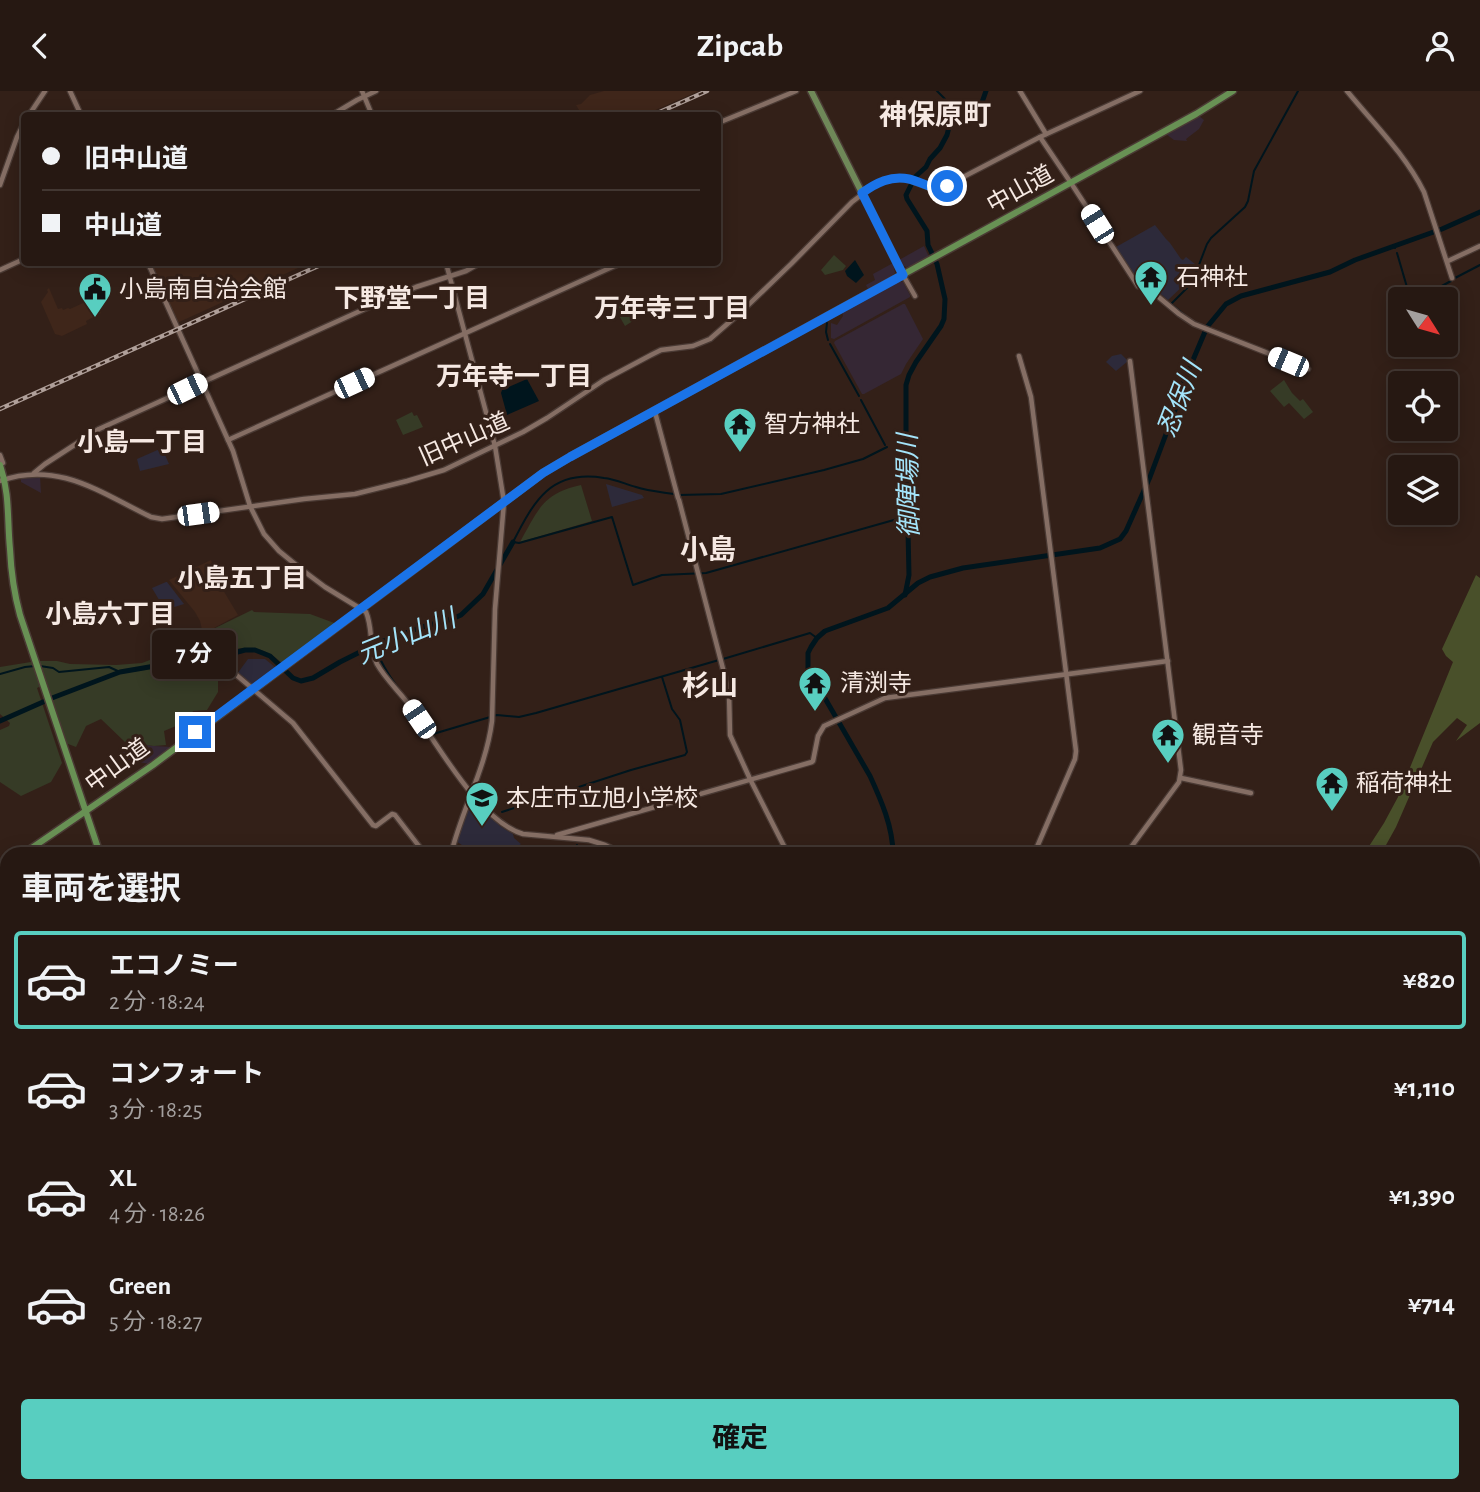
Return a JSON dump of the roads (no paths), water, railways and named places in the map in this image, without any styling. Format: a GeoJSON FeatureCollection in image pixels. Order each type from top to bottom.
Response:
{"type":"FeatureCollection","features":[{"type":"Feature","properties":{"kind":"highway","name":"中山道"},"geometry":{"type":"LineString","coordinates":[[33,847],[154,764],[543,473],[1196,114],[1233,91]]}},
{"type":"Feature","properties":{"kind":"highway"},"geometry":{"type":"LineString","coordinates":[[1,464],[1,480],[9,509],[15,597],[33,661],[96,847]]}},
{"type":"Feature","properties":{"kind":"main road"},"geometry":{"type":"LineString","coordinates":[[812,93],[903,275]]}},
{"type":"Feature","properties":{"kind":"street"},"geometry":{"type":"LineString","coordinates":[[31,112],[45,91]]}},
{"type":"Feature","properties":{"kind":"street"},"geometry":{"type":"LineString","coordinates":[[70,91],[80,112]]}},
{"type":"Feature","properties":{"kind":"street"},"geometry":{"type":"LineString","coordinates":[[336,112],[363,94],[376,91]]}},
{"type":"Feature","properties":{"kind":"street"},"geometry":{"type":"LineString","coordinates":[[721,122],[796,91]]}},
{"type":"Feature","properties":{"kind":"street"},"geometry":{"type":"LineString","coordinates":[[1020,91],[1070,183],[1138,286],[1149,289],[1202,328],[1308,369]]}},
{"type":"Feature","properties":{"kind":"street","name":"旧中山道"},"geometry":{"type":"LineString","coordinates":[[1,480],[34,474],[73,479],[156,519],[170,519],[250,506],[345,496],[444,470],[546,419],[630,365],[659,351],[693,347],[710,339],[733,320],[840,212],[877,183],[898,179],[912,180],[930,188],[944,187],[1043,136],[1140,91]]}},
{"type":"Feature","properties":{"kind":"street"},"geometry":{"type":"LineString","coordinates":[[1347,91],[1393,144],[1418,179],[1452,278]]}},
{"type":"Feature","properties":{"kind":"street"},"geometry":{"type":"LineString","coordinates":[[363,94],[371,112]]}},
{"type":"Feature","properties":{"kind":"street"},"geometry":{"type":"LineString","coordinates":[[0,185],[2,172],[21,129]]}},
{"type":"Feature","properties":{"kind":"street"},"geometry":{"type":"LineString","coordinates":[[1448,261],[1480,246]]}},
{"type":"Feature","properties":{"kind":"street"},"geometry":{"type":"LineString","coordinates":[[0,270],[21,260]]}},
{"type":"Feature","properties":{"kind":"street"},"geometry":{"type":"LineString","coordinates":[[149,266],[228,440],[250,506],[264,534],[279,551],[325,587],[366,612],[376,662],[471,793],[503,824],[523,834],[556,836],[601,843],[609,847]]}},
{"type":"Feature","properties":{"kind":"street"},"geometry":{"type":"LineString","coordinates":[[447,266],[495,446],[504,502],[492,721],[484,758],[452,847]]}},
{"type":"Feature","properties":{"kind":"street"},"geometry":{"type":"LineString","coordinates":[[34,474],[99,429],[369,307],[450,273],[466,271],[475,266]]}},
{"type":"Feature","properties":{"kind":"street"},"geometry":{"type":"LineString","coordinates":[[228,440],[614,266]]}},
{"type":"Feature","properties":{"kind":"street"},"geometry":{"type":"LineString","coordinates":[[903,275],[915,296]]}},
{"type":"Feature","properties":{"kind":"street"},"geometry":{"type":"LineString","coordinates":[[1019,356],[1031,397],[1076,755],[1037,847]]}},
{"type":"Feature","properties":{"kind":"street"},"geometry":{"type":"LineString","coordinates":[[1130,361],[1181,770],[1181,778],[1131,847]]}},
{"type":"Feature","properties":{"kind":"street"},"geometry":{"type":"LineString","coordinates":[[655,412],[729,692],[730,734],[784,847]]}},
{"type":"Feature","properties":{"kind":"street"},"geometry":{"type":"LineString","coordinates":[[0,455],[1,464]]}},
{"type":"Feature","properties":{"kind":"street"},"geometry":{"type":"LineString","coordinates":[[212,652],[293,723],[373,825],[376,826],[392,814],[395,815],[420,847]]}},
{"type":"Feature","properties":{"kind":"street"},"geometry":{"type":"LineString","coordinates":[[556,836],[813,761],[818,736],[824,726],[885,698],[1168,661]]}},
{"type":"Feature","properties":{"kind":"street"},"geometry":{"type":"LineString","coordinates":[[1181,778],[1251,793]]}},
{"type":"Feature","properties":{"kind":"water"},"geometry":{"type":"Polygon","coordinates":[[[855,260],[864,275],[856,283],[845,271],[855,260]]]}},
{"type":"Feature","properties":{"kind":"water"},"geometry":{"type":"Polygon","coordinates":[[[527,379],[539,401],[507,415],[502,390],[527,379]]]}},
{"type":"Feature","properties":{"kind":"waterway"},"geometry":{"type":"LineString","coordinates":[[937,91],[945,99],[952,121]]}},
{"type":"Feature","properties":{"kind":"waterway","name":"御陣場川"},"geometry":{"type":"LineString","coordinates":[[905,595],[909,575],[906,385],[916,362],[941,326],[945,299],[937,264],[928,245],[927,231],[906,195],[915,177],[940,148],[950,123],[975,115],[986,91]]}},
{"type":"Feature","properties":{"kind":"waterway"},"geometry":{"type":"LineString","coordinates":[[1186,316],[1171,304],[1192,283],[1211,238],[1245,207],[1254,171],[1298,91]]}},
{"type":"Feature","properties":{"kind":"waterway","name":"忍保川"},"geometry":{"type":"LineString","coordinates":[[892,847],[889,824],[870,776],[808,669],[808,653],[817,638],[825,631],[888,608],[918,583],[930,577],[963,568],[1100,548],[1120,539],[1150,477],[1179,393],[1207,327],[1226,304],[1241,296],[1330,272],[1480,212]]}},
{"type":"Feature","properties":{"kind":"waterway"},"geometry":{"type":"LineString","coordinates":[[1397,253],[1407,287]]}},
{"type":"Feature","properties":{"kind":"waterway"},"geometry":{"type":"LineString","coordinates":[[1455,278],[1480,265]]}},
{"type":"Feature","properties":{"kind":"waterway"},"geometry":{"type":"LineString","coordinates":[[1440,287],[1451,281]]}},
{"type":"Feature","properties":{"kind":"waterway","name":"元小山川"},"geometry":{"type":"LineString","coordinates":[[827,323],[828,340]]}},
{"type":"Feature","properties":{"kind":"waterway","name":"元小山川"},"geometry":{"type":"LineString","coordinates":[[830,344],[859,396]]}},
{"type":"Feature","properties":{"kind":"waterway","name":"元小山川"},"geometry":{"type":"LineString","coordinates":[[861,400],[885,445]]}},
{"type":"Feature","properties":{"kind":"waterway","name":"元小山川"},"geometry":{"type":"LineString","coordinates":[[679,495],[721,494],[863,459],[887,447]]}},
{"type":"Feature","properties":{"kind":"waterway"},"geometry":{"type":"LineString","coordinates":[[674,494],[608,479],[586,476],[570,478],[557,483],[537,501],[513,542],[519,543],[612,517],[633,585],[662,575],[706,573],[908,516]]}},
{"type":"Feature","properties":{"kind":"waterway","name":"元小山川"},"geometry":{"type":"LineString","coordinates":[[0,721],[120,672],[211,659],[245,650],[255,650],[270,656],[293,678],[301,681],[313,678],[378,643],[461,615],[483,594],[513,542]]}},
{"type":"Feature","properties":{"kind":"waterway"},"geometry":{"type":"LineString","coordinates":[[723,659],[810,633],[817,638]]}},
{"type":"Feature","properties":{"kind":"waterway"},"geometry":{"type":"LineString","coordinates":[[375,644],[384,667],[433,734],[497,715],[519,717],[536,713],[719,660]]}},
{"type":"Feature","properties":{"kind":"waterway"},"geometry":{"type":"LineString","coordinates":[[0,674],[35,666]]}},
{"type":"Feature","properties":{"kind":"waterway"},"geometry":{"type":"LineString","coordinates":[[40,666],[59,672],[109,667],[120,672]]}},
{"type":"Feature","properties":{"kind":"waterway"},"geometry":{"type":"LineString","coordinates":[[502,812],[685,755],[687,752],[680,720],[672,709],[662,677]]}},
{"type":"Feature","properties":{"kind":"railway"},"geometry":{"type":"LineString","coordinates":[[660,112],[707,91]]}},
{"type":"Feature","properties":{"kind":"railway"},"geometry":{"type":"LineString","coordinates":[[0,409],[318,266]]}},
{"type":"Feature","properties":{"kind":"place","name":"石神社"},"geometry":{"type":"Point","coordinates":[1151,307]}},
{"type":"Feature","properties":{"kind":"place","name":"小島南自治会館"},"geometry":{"type":"Point","coordinates":[95,319]}},
{"type":"Feature","properties":{"kind":"place","name":"智方神社"},"geometry":{"type":"Point","coordinates":[740,454]}},
{"type":"Feature","properties":{"kind":"place","name":"清渕寺"},"geometry":{"type":"Point","coordinates":[815,713]}},
{"type":"Feature","properties":{"kind":"place","name":"観音寺"},"geometry":{"type":"Point","coordinates":[1168,765]}},
{"type":"Feature","properties":{"kind":"place","name":"稲荷神社"},"geometry":{"type":"Point","coordinates":[1332,813]}},
{"type":"Feature","properties":{"kind":"place","name":"本庄市立旭小学校"},"geometry":{"type":"Point","coordinates":[482,828]}},
{"type":"Feature","properties":{"kind":"district","name":"神保原町"},"geometry":{"type":"Point","coordinates":[935,114]}},
{"type":"Feature","properties":{"kind":"district","name":"下野堂一丁目"},"geometry":{"type":"Point","coordinates":[412,298]}},
{"type":"Feature","properties":{"kind":"district","name":"万年寺三丁目"},"geometry":{"type":"Point","coordinates":[672,308]}},
{"type":"Feature","properties":{"kind":"district","name":"万年寺一丁目"},"geometry":{"type":"Point","coordinates":[514,376]}},
{"type":"Feature","properties":{"kind":"district","name":"小島一丁目"},"geometry":{"type":"Point","coordinates":[142,442]}},
{"type":"Feature","properties":{"kind":"district","name":"小島"},"geometry":{"type":"Point","coordinates":[708,549]}},
{"type":"Feature","properties":{"kind":"district","name":"小島五丁目"},"geometry":{"type":"Point","coordinates":[242,578]}},
{"type":"Feature","properties":{"kind":"district","name":"小島六丁目"},"geometry":{"type":"Point","coordinates":[110,614]}},
{"type":"Feature","properties":{"kind":"district","name":"杉山"},"geometry":{"type":"Point","coordinates":[710,685]}}]}
